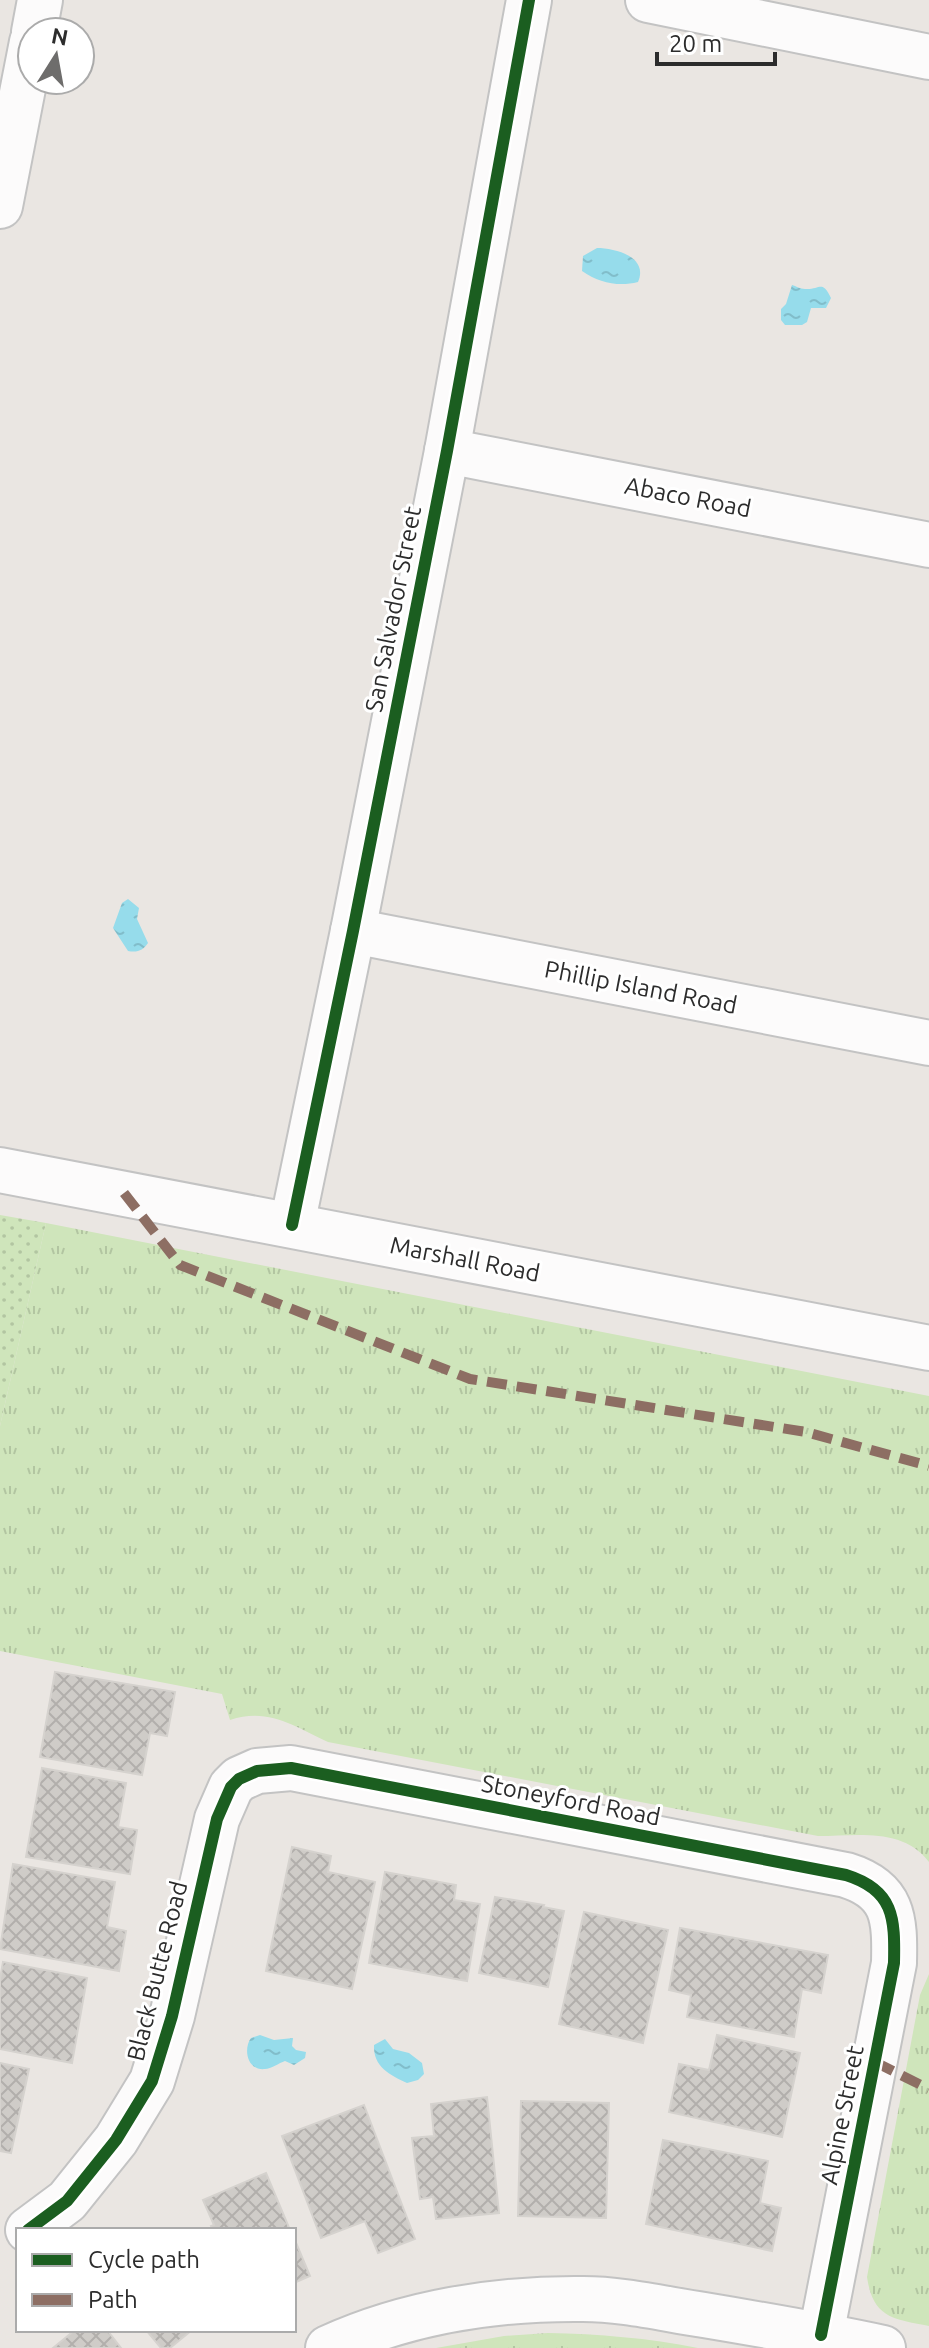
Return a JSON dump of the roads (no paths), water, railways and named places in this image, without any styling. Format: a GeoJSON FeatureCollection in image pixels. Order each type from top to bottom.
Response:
{"type":"FeatureCollection","features":[{"type":"Feature","properties":{"kind":"street","name":"San Salvador Street"},"geometry":{"type":"LineString","coordinates":[[292,1225],[447,451],[529,0]]}},
{"type":"Feature","properties":{"kind":"street"},"geometry":{"type":"LineString","coordinates":[[648,0],[929,57]]}},
{"type":"Feature","properties":{"kind":"street"},"geometry":{"type":"LineString","coordinates":[[0,206],[21,96]]}},
{"type":"Feature","properties":{"kind":"street","name":"Abaco Road"},"geometry":{"type":"LineString","coordinates":[[447,451],[929,545]]}},
{"type":"Feature","properties":{"kind":"street","name":"Phillip Island Road"},"geometry":{"type":"LineString","coordinates":[[353,931],[929,1043]]}},
{"type":"Feature","properties":{"kind":"street","name":"Marshall Road"},"geometry":{"type":"LineString","coordinates":[[0,1170],[929,1348]]}},
{"type":"Feature","properties":{"kind":"street","name":"Stoneyford Road"},"geometry":{"type":"LineString","coordinates":[[239,1779],[272,1768],[307,1771],[846,1875],[872,1886],[887,1903]]}},
{"type":"Feature","properties":{"kind":"street","name":"Black Butte Road"},"geometry":{"type":"LineString","coordinates":[[31,2228],[67,2201],[116,2140],[152,2081],[172,2016],[217,1819],[225,1799],[239,1779]]}},
{"type":"Feature","properties":{"kind":"street","name":"Alpine Street"},"geometry":{"type":"LineString","coordinates":[[821,2335],[894,1963],[893,1919],[887,1903]]}},
{"type":"Feature","properties":{"kind":"street"},"geometry":{"type":"LineString","coordinates":[[328,2348],[362,2333],[427,2315],[503,2302],[585,2299],[673,2310],[883,2348]]}},
{"type":"Feature","properties":{"kind":"water"},"geometry":{"type":"Polygon","coordinates":[[[597,248],[621,252],[635,260],[640,273],[638,282],[609,283],[582,271],[583,256],[597,248]]]}},
{"type":"Feature","properties":{"kind":"water"},"geometry":{"type":"Polygon","coordinates":[[[792,285],[805,289],[823,287],[831,298],[826,308],[811,308],[807,322],[802,325],[785,325],[781,320],[781,309],[786,304],[792,285]]]}},
{"type":"Feature","properties":{"kind":"water"},"geometry":{"type":"Polygon","coordinates":[[[128,899],[139,908],[137,919],[148,943],[137,951],[128,951],[113,928],[122,903],[128,899]]]}},
{"type":"Feature","properties":{"kind":"water"},"geometry":{"type":"Polygon","coordinates":[[[260,2035],[274,2040],[293,2038],[292,2046],[306,2052],[305,2058],[294,2065],[285,2061],[267,2069],[254,2067],[248,2058],[247,2048],[251,2038],[260,2035]]]}},
{"type":"Feature","properties":{"kind":"water"},"geometry":{"type":"Polygon","coordinates":[[[385,2039],[393,2049],[409,2053],[422,2063],[424,2074],[418,2080],[407,2083],[380,2065],[374,2045],[385,2039]]]}}]}
